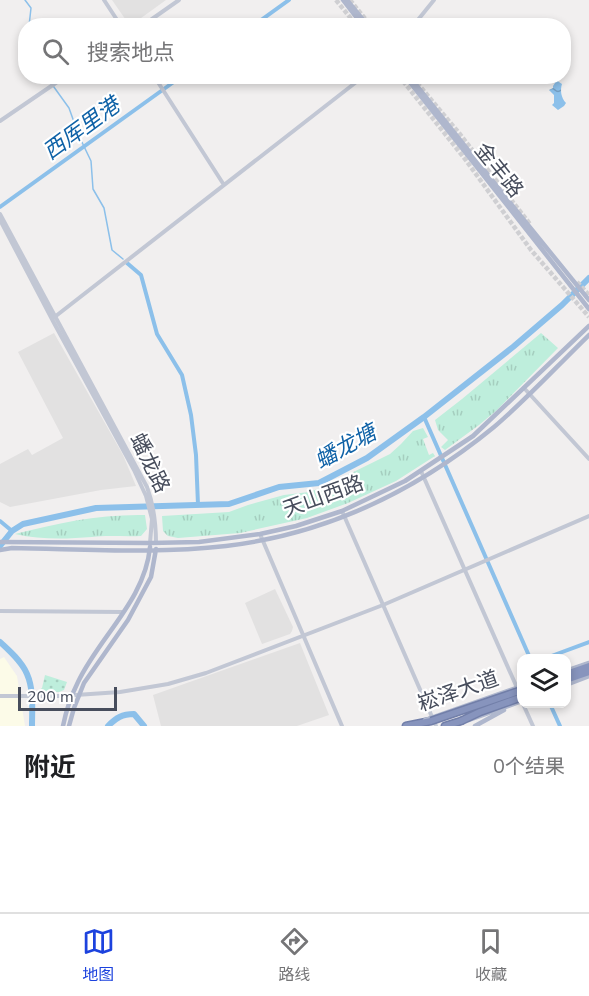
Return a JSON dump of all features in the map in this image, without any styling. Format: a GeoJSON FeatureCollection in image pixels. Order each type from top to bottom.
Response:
{"type":"FeatureCollection","features":[{"type":"Feature","properties":{"kind":"highway"},"geometry":{"type":"LineString","coordinates":[[571,671],[589,664]]}},
{"type":"Feature","properties":{"kind":"highway"},"geometry":{"type":"LineString","coordinates":[[571,681],[589,674]]}},
{"type":"Feature","properties":{"kind":"highway"},"geometry":{"type":"LineString","coordinates":[[416,726],[517,689]]}},
{"type":"Feature","properties":{"kind":"highway"},"geometry":{"type":"LineString","coordinates":[[445,726],[480,712],[517,701]]}},
{"type":"Feature","properties":{"kind":"highway"},"geometry":{"type":"LineString","coordinates":[[406,726],[433,721]]}},
{"type":"Feature","properties":{"kind":"highway"},"geometry":{"type":"LineString","coordinates":[[452,726],[460,721]]}},
{"type":"Feature","properties":{"kind":"main road"},"geometry":{"type":"LineString","coordinates":[[345,0],[357,18]]}},
{"type":"Feature","properties":{"kind":"main road"},"geometry":{"type":"LineString","coordinates":[[345,0],[361,18]]}},
{"type":"Feature","properties":{"kind":"main road","name":"金丰路"},"geometry":{"type":"LineString","coordinates":[[413,84],[450,135],[586,299],[589,309]]}},
{"type":"Feature","properties":{"kind":"main road","name":"天山西路"},"geometry":{"type":"LineString","coordinates":[[0,550],[12,548],[153,550],[226,546],[263,540],[345,517],[424,478],[442,465],[589,326]]}},
{"type":"Feature","properties":{"kind":"main road","name":"天山西路"},"geometry":{"type":"LineString","coordinates":[[0,543],[199,542],[260,534],[296,526],[342,511],[449,457],[495,426],[589,335]]}},
{"type":"Feature","properties":{"kind":"main road","name":"蟠龙路"},"geometry":{"type":"LineString","coordinates":[[69,726],[78,695],[88,676],[128,620],[151,577],[153,543]]}},
{"type":"Feature","properties":{"kind":"main road","name":"蟠龙路"},"geometry":{"type":"LineString","coordinates":[[63,726],[82,673],[142,581],[153,550]]}},
{"type":"Feature","properties":{"kind":"main road","name":"崧泽大道"},"geometry":{"type":"LineString","coordinates":[[452,726],[517,702]]}},
{"type":"Feature","properties":{"kind":"main road"},"geometry":{"type":"LineString","coordinates":[[475,726],[517,703]]}},
{"type":"Feature","properties":{"kind":"street"},"geometry":{"type":"LineString","coordinates":[[104,0],[116,18]]}},
{"type":"Feature","properties":{"kind":"street"},"geometry":{"type":"LineString","coordinates":[[153,18],[179,0]]}},
{"type":"Feature","properties":{"kind":"street"},"geometry":{"type":"LineString","coordinates":[[419,18],[434,0]]}},
{"type":"Feature","properties":{"kind":"street"},"geometry":{"type":"LineString","coordinates":[[0,121],[56,84]]}},
{"type":"Feature","properties":{"kind":"street"},"geometry":{"type":"LineString","coordinates":[[159,84],[224,185]]}},
{"type":"Feature","properties":{"kind":"street"},"geometry":{"type":"LineString","coordinates":[[53,317],[354,84]]}},
{"type":"Feature","properties":{"kind":"street"},"geometry":{"type":"LineString","coordinates":[[0,214],[53,317]]}},
{"type":"Feature","properties":{"kind":"street"},"geometry":{"type":"LineString","coordinates":[[0,220],[53,317]]}},
{"type":"Feature","properties":{"kind":"street","name":"蟠龙路"},"geometry":{"type":"LineString","coordinates":[[53,317],[148,496],[154,519],[153,543]]}},
{"type":"Feature","properties":{"kind":"street"},"geometry":{"type":"LineString","coordinates":[[524,388],[589,459]]}},
{"type":"Feature","properties":{"kind":"street"},"geometry":{"type":"LineString","coordinates":[[421,471],[464,570],[517,682]]}},
{"type":"Feature","properties":{"kind":"street"},"geometry":{"type":"LineString","coordinates":[[342,511],[433,721]]}},
{"type":"Feature","properties":{"kind":"street"},"geometry":{"type":"LineString","coordinates":[[0,696],[72,696],[120,692],[168,684],[206,673],[383,605],[589,516]]}},
{"type":"Feature","properties":{"kind":"street"},"geometry":{"type":"LineString","coordinates":[[260,534],[342,726]]}},
{"type":"Feature","properties":{"kind":"street"},"geometry":{"type":"LineString","coordinates":[[0,612],[123,612]]}},
{"type":"Feature","properties":{"kind":"street"},"geometry":{"type":"LineString","coordinates":[[525,708],[533,726]]}},
{"type":"Feature","properties":{"kind":"shaded area"},"geometry":{"type":"Polygon","coordinates":[[[112,0],[166,0],[141,18],[124,18],[112,0]]]}},
{"type":"Feature","properties":{"kind":"shaded area"},"geometry":{"type":"Polygon","coordinates":[[[54,333],[123,455],[136,486],[101,490],[10,507],[0,502],[0,464],[28,449],[32,455],[63,438],[18,352],[54,333]]]}},
{"type":"Feature","properties":{"kind":"shaded area"},"geometry":{"type":"Polygon","coordinates":[[[275,589],[293,627],[290,634],[262,644],[245,603],[275,589]]]}},
{"type":"Feature","properties":{"kind":"shaded area"},"geometry":{"type":"Polygon","coordinates":[[[300,643],[329,715],[297,726],[161,726],[153,695],[300,643]]]}},
{"type":"Feature","properties":{"kind":"shaded area"},"geometry":{"type":"Polygon","coordinates":[[[4,657],[17,676],[25,726],[0,726],[0,659],[4,657]]]}},
{"type":"Feature","properties":{"kind":"green space"},"geometry":{"type":"Polygon","coordinates":[[[541,333],[558,348],[497,410],[445,450],[441,447],[448,440],[438,430],[435,420],[541,333]]]}},
{"type":"Feature","properties":{"kind":"green space"},"geometry":{"type":"Polygon","coordinates":[[[423,428],[428,437],[423,439],[429,455],[433,453],[435,456],[396,481],[348,503],[307,518],[240,533],[178,538],[168,536],[163,531],[162,516],[229,512],[284,495],[309,492],[323,487],[390,454],[413,431],[423,428]]]}},
{"type":"Feature","properties":{"kind":"green space"},"geometry":{"type":"Polygon","coordinates":[[[145,515],[147,529],[141,536],[54,538],[15,534],[79,520],[145,515]]]}},
{"type":"Feature","properties":{"kind":"green space"},"geometry":{"type":"Polygon","coordinates":[[[45,675],[67,682],[64,690],[59,692],[38,691],[42,688],[45,675]]]}},
{"type":"Feature","properties":{"kind":"water"},"geometry":{"type":"Polygon","coordinates":[[[562,84],[561,94],[566,103],[558,110],[552,105],[554,95],[549,90],[553,86],[562,84]]]}},
{"type":"Feature","properties":{"kind":"waterway"},"geometry":{"type":"LineString","coordinates":[[25,0],[31,8],[30,18]]}},
{"type":"Feature","properties":{"kind":"waterway","name":"西厍里港"},"geometry":{"type":"LineString","coordinates":[[264,18],[289,0]]}},
{"type":"Feature","properties":{"kind":"waterway"},"geometry":{"type":"LineString","coordinates":[[52,84],[69,108],[91,161],[93,189],[104,208],[112,250],[123,259]]}},
{"type":"Feature","properties":{"kind":"waterway","name":"西厍里港"},"geometry":{"type":"LineString","coordinates":[[0,207],[171,84]]}},
{"type":"Feature","properties":{"kind":"waterway"},"geometry":{"type":"LineString","coordinates":[[127,263],[141,275],[157,334],[182,375],[191,415],[196,455],[198,505]]}},
{"type":"Feature","properties":{"kind":"waterway","name":"蟠龙塘"},"geometry":{"type":"LineString","coordinates":[[0,546],[12,531],[23,524],[96,508],[229,504],[279,487],[319,483],[367,458],[424,417],[513,347],[562,305],[589,278]]}},
{"type":"Feature","properties":{"kind":"waterway"},"geometry":{"type":"LineString","coordinates":[[424,417],[528,654]]}},
{"type":"Feature","properties":{"kind":"waterway"},"geometry":{"type":"LineString","coordinates":[[0,521],[12,531]]}},
{"type":"Feature","properties":{"kind":"waterway","name":"蟠龙塘"},"geometry":{"type":"LineString","coordinates":[[0,642],[19,661],[27,674],[32,693],[32,726]]}},
{"type":"Feature","properties":{"kind":"waterway"},"geometry":{"type":"LineString","coordinates":[[557,654],[589,642]]}},
{"type":"Feature","properties":{"kind":"waterway"},"geometry":{"type":"LineString","coordinates":[[552,708],[560,726]]}},
{"type":"Feature","properties":{"kind":"waterway","name":"蟠龙塘"},"geometry":{"type":"LineString","coordinates":[[108,726],[120,717],[134,714],[144,726]]}},
{"type":"Feature","properties":{"kind":"tunnel"},"geometry":{"type":"LineString","coordinates":[[336,0],[351,18]]}},
{"type":"Feature","properties":{"kind":"tunnel"},"geometry":{"type":"LineString","coordinates":[[350,0],[365,18]]}},
{"type":"Feature","properties":{"kind":"tunnel"},"geometry":{"type":"LineString","coordinates":[[405,84],[465,159],[531,250],[589,317]]}},
{"type":"Feature","properties":{"kind":"tunnel"},"geometry":{"type":"LineString","coordinates":[[418,84],[530,224]]}},
{"type":"Feature","properties":{"kind":"tunnel"},"geometry":{"type":"LineString","coordinates":[[577,282],[589,295]]}}]}
